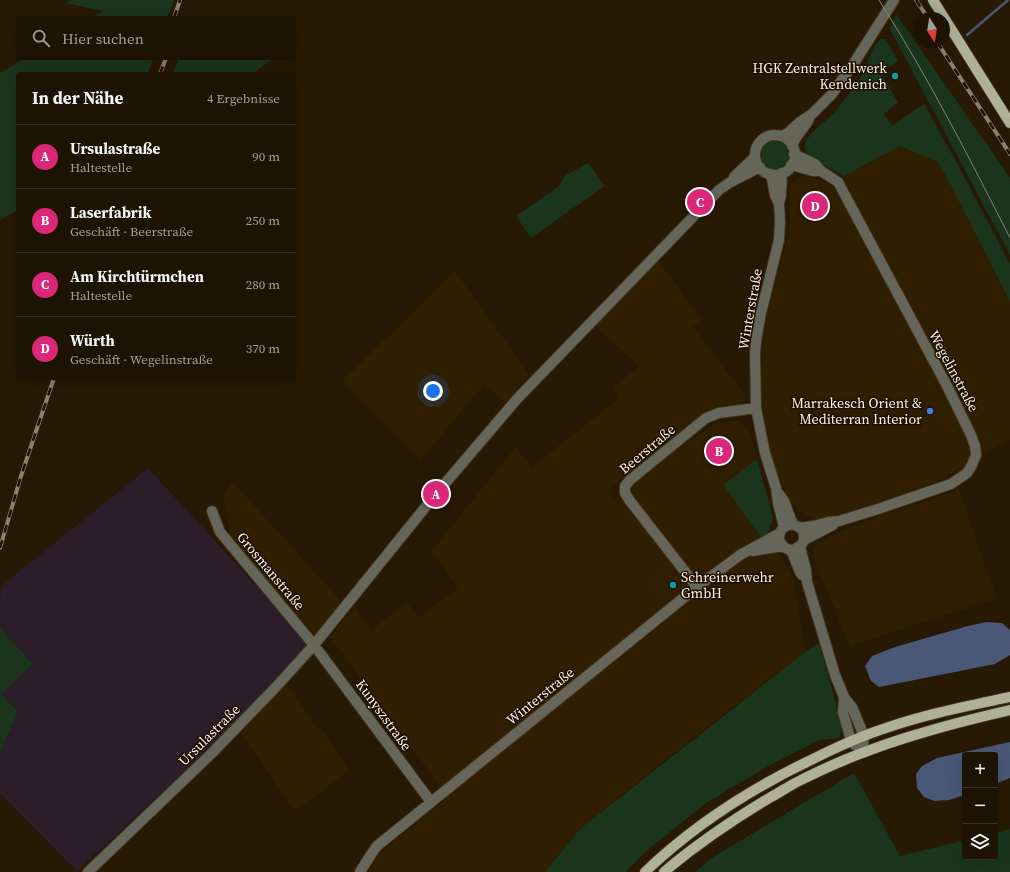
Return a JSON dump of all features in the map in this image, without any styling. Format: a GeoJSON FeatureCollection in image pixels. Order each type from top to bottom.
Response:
{"type":"FeatureCollection","features":[{"type":"Feature","properties":{"kind":"main road"},"geometry":{"type":"LineString","coordinates":[[934,0],[1010,123]]}},
{"type":"Feature","properties":{"kind":"main road"},"geometry":{"type":"LineString","coordinates":[[645,872],[676,844],[750,792],[778,776],[851,741],[894,725],[948,710],[1010,697]]}},
{"type":"Feature","properties":{"kind":"main road"},"geometry":{"type":"LineString","coordinates":[[664,872],[706,839],[748,811],[802,779],[862,753],[963,721],[1010,710]]}},
{"type":"Feature","properties":{"kind":"street","name":"Ursulastraße"},"geometry":{"type":"LineString","coordinates":[[89,872],[239,726],[314,645],[436,494],[517,399],[719,190],[755,158],[756,148],[759,143],[764,138],[769,136],[782,136],[788,132],[812,114],[832,94],[854,63],[894,0]]}},
{"type":"Feature","properties":{"kind":"street","name":"Ursulastraße"},"geometry":{"type":"LineString","coordinates":[[791,166],[794,160],[794,140],[812,114]]}},
{"type":"Feature","properties":{"kind":"street"},"geometry":{"type":"LineString","coordinates":[[782,136],[786,138],[793,150]]}},
{"type":"Feature","properties":{"kind":"street","name":"Wegelinstraße"},"geometry":{"type":"LineString","coordinates":[[793,150],[815,164],[821,171],[838,182],[950,393],[971,435],[975,446],[976,455],[967,472],[951,484],[840,521],[794,546]]}},
{"type":"Feature","properties":{"kind":"street"},"geometry":{"type":"LineString","coordinates":[[755,158],[760,167],[765,172],[771,174],[782,173],[791,166]]}},
{"type":"Feature","properties":{"kind":"street","name":"Wegelinstraße"},"geometry":{"type":"LineString","coordinates":[[791,166],[813,171],[821,171]]}},
{"type":"Feature","properties":{"kind":"street","name":"Ursulastraße"},"geometry":{"type":"LineString","coordinates":[[728,183],[760,167]]}},
{"type":"Feature","properties":{"kind":"street","name":"Winterstraße"},"geometry":{"type":"LineString","coordinates":[[778,204],[781,195],[782,173]]}},
{"type":"Feature","properties":{"kind":"street","name":"Winterstraße"},"geometry":{"type":"LineString","coordinates":[[360,872],[377,846],[697,587],[732,560],[789,528],[784,501],[776,488],[764,453],[756,408],[756,346],[761,313],[779,240],[780,221],[778,204],[771,174]]}},
{"type":"Feature","properties":{"kind":"street","name":"Beerstraße"},"geometry":{"type":"LineString","coordinates":[[697,587],[625,493],[625,486],[630,480],[706,418],[719,413],[756,408]]}},
{"type":"Feature","properties":{"kind":"street","name":"Grosmanstraße"},"geometry":{"type":"LineString","coordinates":[[212,511],[220,532],[314,645]]}},
{"type":"Feature","properties":{"kind":"street","name":"Wegelinstraße"},"geometry":{"type":"LineString","coordinates":[[789,528],[840,521]]}},
{"type":"Feature","properties":{"kind":"street"},"geometry":{"type":"LineString","coordinates":[[789,528],[804,533],[794,546],[780,540],[789,528]]}},
{"type":"Feature","properties":{"kind":"street"},"geometry":{"type":"LineString","coordinates":[[794,546],[800,572],[807,582],[835,675],[844,698],[852,707],[864,736],[862,753]]}},
{"type":"Feature","properties":{"kind":"street","name":"Winterstraße"},"geometry":{"type":"LineString","coordinates":[[747,552],[776,547],[794,546]]}},
{"type":"Feature","properties":{"kind":"street","name":"Kunyszstraße"},"geometry":{"type":"LineString","coordinates":[[314,645],[431,802]]}},
{"type":"Feature","properties":{"kind":"street"},"geometry":{"type":"LineString","coordinates":[[844,698],[843,712],[851,741],[862,753]]}},
{"type":"Feature","properties":{"kind":"shaded area"},"geometry":{"type":"Polygon","coordinates":[[[900,145],[937,161],[1010,302],[1010,440],[985,453],[941,480],[855,512],[830,518],[814,518],[799,511],[788,498],[777,472],[770,449],[761,391],[761,370],[769,303],[789,234],[789,187],[791,183],[803,176],[808,176],[827,183],[844,176],[900,145]]]}},
{"type":"Feature","properties":{"kind":"shaded area"},"geometry":{"type":"Polygon","coordinates":[[[658,260],[702,320],[693,327],[746,396],[743,401],[713,409],[690,423],[613,485],[612,496],[618,504],[634,481],[713,425],[722,422],[738,421],[746,426],[751,435],[757,459],[723,485],[766,536],[785,563],[793,578],[805,652],[662,762],[580,829],[545,872],[368,872],[376,858],[385,849],[448,797],[330,637],[355,607],[372,630],[407,602],[418,618],[458,588],[431,551],[516,447],[532,467],[619,398],[612,388],[639,367],[595,325],[658,260]]]}},
{"type":"Feature","properties":{"kind":"shaded area"},"geometry":{"type":"Polygon","coordinates":[[[455,271],[529,374],[505,403],[484,384],[421,460],[342,381],[455,271]]]}},
{"type":"Feature","properties":{"kind":"shaded area"},"geometry":{"type":"Polygon","coordinates":[[[148,468],[305,639],[305,649],[217,742],[77,871],[0,793],[0,752],[18,712],[2,694],[33,664],[0,628],[0,597],[2,586],[6,582],[148,468]]]}},
{"type":"Feature","properties":{"kind":"shaded area"},"geometry":{"type":"Polygon","coordinates":[[[232,481],[343,603],[318,634],[309,633],[283,603],[229,534],[227,505],[222,499],[232,481]]]}},
{"type":"Feature","properties":{"kind":"shaded area"},"geometry":{"type":"Polygon","coordinates":[[[959,490],[997,599],[850,646],[813,557],[815,543],[860,523],[959,490]]]}},
{"type":"Feature","properties":{"kind":"shaded area"},"geometry":{"type":"Polygon","coordinates":[[[287,683],[318,729],[321,728],[350,771],[295,811],[241,733],[287,683]]]}},
{"type":"Feature","properties":{"kind":"green space"},"geometry":{"type":"Polygon","coordinates":[[[71,0],[174,0],[168,16],[94,16],[103,11],[66,3],[71,0]]]}},
{"type":"Feature","properties":{"kind":"green space"},"geometry":{"type":"Polygon","coordinates":[[[896,14],[914,40],[914,48],[920,48],[1010,178],[1010,255],[890,29],[896,14]]]}},
{"type":"Feature","properties":{"kind":"green space"},"geometry":{"type":"Polygon","coordinates":[[[881,39],[886,41],[898,61],[884,71],[885,74],[882,76],[898,102],[884,114],[892,126],[924,104],[1010,264],[1010,302],[937,161],[900,146],[844,176],[811,158],[806,152],[806,140],[836,111],[853,89],[863,73],[873,49],[881,39]]]}},
{"type":"Feature","properties":{"kind":"green space"},"geometry":{"type":"Polygon","coordinates":[[[22,60],[152,60],[149,72],[16,72],[16,211],[0,220],[0,73],[22,60]]]}},
{"type":"Feature","properties":{"kind":"green space"},"geometry":{"type":"Polygon","coordinates":[[[178,60],[271,60],[255,72],[173,72],[178,60]]]}},
{"type":"Feature","properties":{"kind":"green space"},"geometry":{"type":"Polygon","coordinates":[[[776,140],[787,144],[791,155],[787,166],[776,170],[765,166],[761,155],[765,144],[776,140]]]}},
{"type":"Feature","properties":{"kind":"green space"},"geometry":{"type":"Polygon","coordinates":[[[588,163],[605,186],[531,238],[516,216],[558,187],[566,175],[588,163]]]}},
{"type":"Feature","properties":{"kind":"green space"},"geometry":{"type":"Polygon","coordinates":[[[757,459],[773,517],[766,536],[761,537],[723,485],[757,459]]]}},
{"type":"Feature","properties":{"kind":"green space"},"geometry":{"type":"Polygon","coordinates":[[[0,628],[33,664],[2,694],[18,712],[0,752],[0,628]]]}},
{"type":"Feature","properties":{"kind":"green space"},"geometry":{"type":"Polygon","coordinates":[[[819,643],[840,718],[842,729],[839,738],[819,740],[763,769],[706,803],[645,852],[625,872],[545,872],[580,829],[805,652],[819,643]]]}},
{"type":"Feature","properties":{"kind":"green space"},"geometry":{"type":"Polygon","coordinates":[[[854,773],[900,856],[962,841],[962,860],[998,860],[998,832],[1010,829],[1010,872],[695,872],[712,858],[854,773]]]}},
{"type":"Feature","properties":{"kind":"water"},"geometry":{"type":"Polygon","coordinates":[[[986,622],[1002,623],[1010,630],[1010,655],[995,664],[879,687],[871,681],[865,666],[872,656],[895,647],[986,622]]]}},
{"type":"Feature","properties":{"kind":"water"},"geometry":{"type":"Polygon","coordinates":[[[1010,742],[1010,778],[998,783],[998,752],[964,752],[1010,742]]]}},
{"type":"Feature","properties":{"kind":"water"},"geometry":{"type":"Polygon","coordinates":[[[962,753],[962,796],[949,800],[934,801],[924,797],[917,788],[916,774],[922,766],[937,758],[962,753]]]}},
{"type":"Feature","properties":{"kind":"waterway"},"geometry":{"type":"LineString","coordinates":[[967,35],[1008,0]]}},
{"type":"Feature","properties":{"kind":"tram line"},"geometry":{"type":"LineString","coordinates":[[879,0],[931,88],[1010,238]]}},
{"type":"Feature","properties":{"kind":"railway"},"geometry":{"type":"LineString","coordinates":[[175,16],[180,0]]}},
{"type":"Feature","properties":{"kind":"railway"},"geometry":{"type":"LineString","coordinates":[[916,0],[924,12]]}},
{"type":"Feature","properties":{"kind":"railway"},"geometry":{"type":"LineString","coordinates":[[941,48],[1010,154]]}},
{"type":"Feature","properties":{"kind":"railway"},"geometry":{"type":"LineString","coordinates":[[161,72],[165,60]]}},
{"type":"Feature","properties":{"kind":"railway"},"geometry":{"type":"LineString","coordinates":[[0,548],[21,476],[53,380]]}},
{"type":"Feature","properties":{"kind":"place","name":"HGK Zentralstellwerk Kendenich"},"geometry":{"type":"Point","coordinates":[895,76]}},
{"type":"Feature","properties":{"kind":"place","name":"Am Kirchtürmchen"},"geometry":{"type":"Point","coordinates":[700,202]}},
{"type":"Feature","properties":{"kind":"place","name":"Würth"},"geometry":{"type":"Point","coordinates":[815,206]}},
{"type":"Feature","properties":{"kind":"place","name":"Marrakesch Orient & Mediterran Interior"},"geometry":{"type":"Point","coordinates":[930,411]}},
{"type":"Feature","properties":{"kind":"place","name":"Laserfabrik"},"geometry":{"type":"Point","coordinates":[719,451]}},
{"type":"Feature","properties":{"kind":"place","name":"Ursulastraße"},"geometry":{"type":"Point","coordinates":[436,494]}},
{"type":"Feature","properties":{"kind":"place","name":"Schreinerwehr GmbH"},"geometry":{"type":"Point","coordinates":[673,585]}}]}
